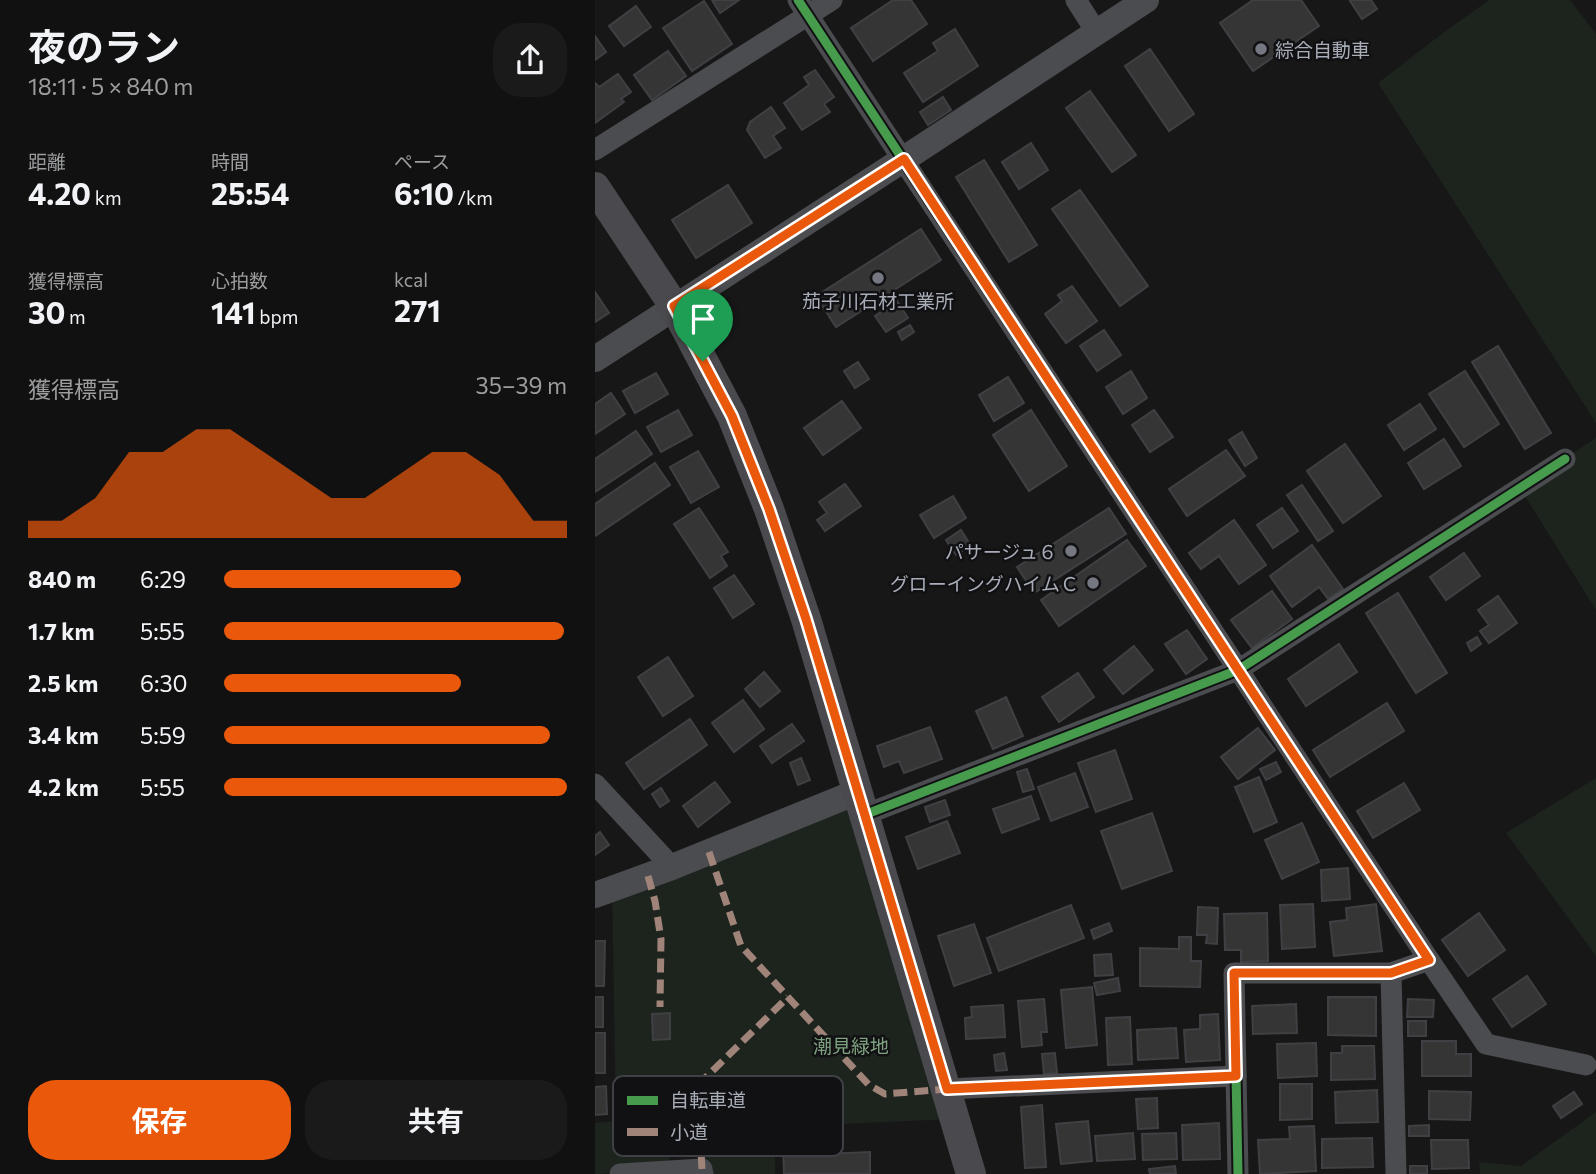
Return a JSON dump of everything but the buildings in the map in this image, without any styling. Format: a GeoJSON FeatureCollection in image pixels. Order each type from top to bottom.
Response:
{"type":"FeatureCollection","features":[{"type":"Feature","properties":{"kind":"main road"},"geometry":{"type":"LineString","coordinates":[[595,187],[674,306],[732,416],[769,509],[806,619],[971,1174]]}},
{"type":"Feature","properties":{"kind":"street"},"geometry":{"type":"LineString","coordinates":[[595,150],[804,8],[832,0]]}},
{"type":"Feature","properties":{"kind":"street"},"geometry":{"type":"LineString","coordinates":[[1076,0],[1097,33]]}},
{"type":"Feature","properties":{"kind":"street"},"geometry":{"type":"LineString","coordinates":[[595,359],[1146,0]]}},
{"type":"Feature","properties":{"kind":"street"},"geometry":{"type":"LineString","coordinates":[[804,8],[1486,1044],[1586,1065]]}},
{"type":"Feature","properties":{"kind":"street"},"geometry":{"type":"LineString","coordinates":[[595,895],[1238,670],[1565,459]]}},
{"type":"Feature","properties":{"kind":"street"},"geometry":{"type":"LineString","coordinates":[[595,784],[672,867]]}},
{"type":"Feature","properties":{"kind":"street"},"geometry":{"type":"LineString","coordinates":[[1238,1174],[1234,973],[1391,973],[1429,960]]}},
{"type":"Feature","properties":{"kind":"street"},"geometry":{"type":"LineString","coordinates":[[1391,973],[1396,1174]]}},
{"type":"Feature","properties":{"kind":"street"},"geometry":{"type":"LineString","coordinates":[[947,1089],[1236,1076]]}},
{"type":"Feature","properties":{"kind":"street"},"geometry":{"type":"LineString","coordinates":[[620,1174],[702,1169],[703,1174]]}},
{"type":"Feature","properties":{"kind":"green space"},"geometry":{"type":"Polygon","coordinates":[[[1489,0],[1570,0],[1596,34],[1596,423],[1378,83],[1489,0]]]}},
{"type":"Feature","properties":{"kind":"green space"},"geometry":{"type":"Polygon","coordinates":[[[1596,438],[1596,610],[1520,488],[1596,438]]]}},
{"type":"Feature","properties":{"kind":"green space"},"geometry":{"type":"Polygon","coordinates":[[[1596,778],[1596,956],[1506,833],[1596,778]]]}},
{"type":"Feature","properties":{"kind":"green space","name":"潮見緑地"},"geometry":{"type":"Polygon","coordinates":[[[857,792],[955,1119],[843,1124],[843,1076],[615,1076],[612,889],[857,792]]]}},
{"type":"Feature","properties":{"kind":"green space"},"geometry":{"type":"Polygon","coordinates":[[[1596,1112],[1596,1174],[1480,1174],[1479,1162],[1521,1166],[1596,1112]]]}},
{"type":"Feature","properties":{"kind":"green space","name":"潮見緑地"},"geometry":{"type":"Polygon","coordinates":[[[613,1121],[613,1156],[669,1156],[669,1171],[595,1174],[595,1123],[613,1121]]]}},
{"type":"Feature","properties":{"kind":"green space","name":"潮見緑地"},"geometry":{"type":"Polygon","coordinates":[[[702,1156],[775,1156],[775,1174],[703,1174],[702,1156]]]}},
{"type":"Feature","properties":{"kind":"marked path"},"geometry":{"type":"LineString","coordinates":[[709,852],[741,946],[869,1085],[885,1094],[947,1089]]}},
{"type":"Feature","properties":{"kind":"marked path"},"geometry":{"type":"LineString","coordinates":[[648,876],[661,939],[660,1007]]}},
{"type":"Feature","properties":{"kind":"marked path"},"geometry":{"type":"LineString","coordinates":[[707,1076],[788,997]]}},
{"type":"Feature","properties":{"kind":"marked path"},"geometry":{"type":"LineString","coordinates":[[701,1156],[702,1169]]}},
{"type":"Feature","properties":{"kind":"cycle path"},"geometry":{"type":"LineString","coordinates":[[798,0],[1429,960],[1391,973],[1234,973],[1238,1174]]}},
{"type":"Feature","properties":{"kind":"cycle path"},"geometry":{"type":"LineString","coordinates":[[864,815],[1238,670],[1565,459]]}},
{"type":"Feature","properties":{"kind":"place","name":"綜合自動車"},"geometry":{"type":"Point","coordinates":[1261,49]}},
{"type":"Feature","properties":{"kind":"place","name":"茄子川石材工業所"},"geometry":{"type":"Point","coordinates":[878,278]}},
{"type":"Feature","properties":{"kind":"place","name":"パサージュ６"},"geometry":{"type":"Point","coordinates":[1071,551]}},
{"type":"Feature","properties":{"kind":"place","name":"グローイングハイムＣ"},"geometry":{"type":"Point","coordinates":[1093,583]}},
{"type":"Feature","properties":{"kind":"route"},"geometry":{"type":"LineString","coordinates":[[904,159],[1429,960],[1391,973],[1234,973],[1236,1076],[947,1089],[806,619],[769,509],[732,416],[703,361],[674,306],[904,159]]}}]}
